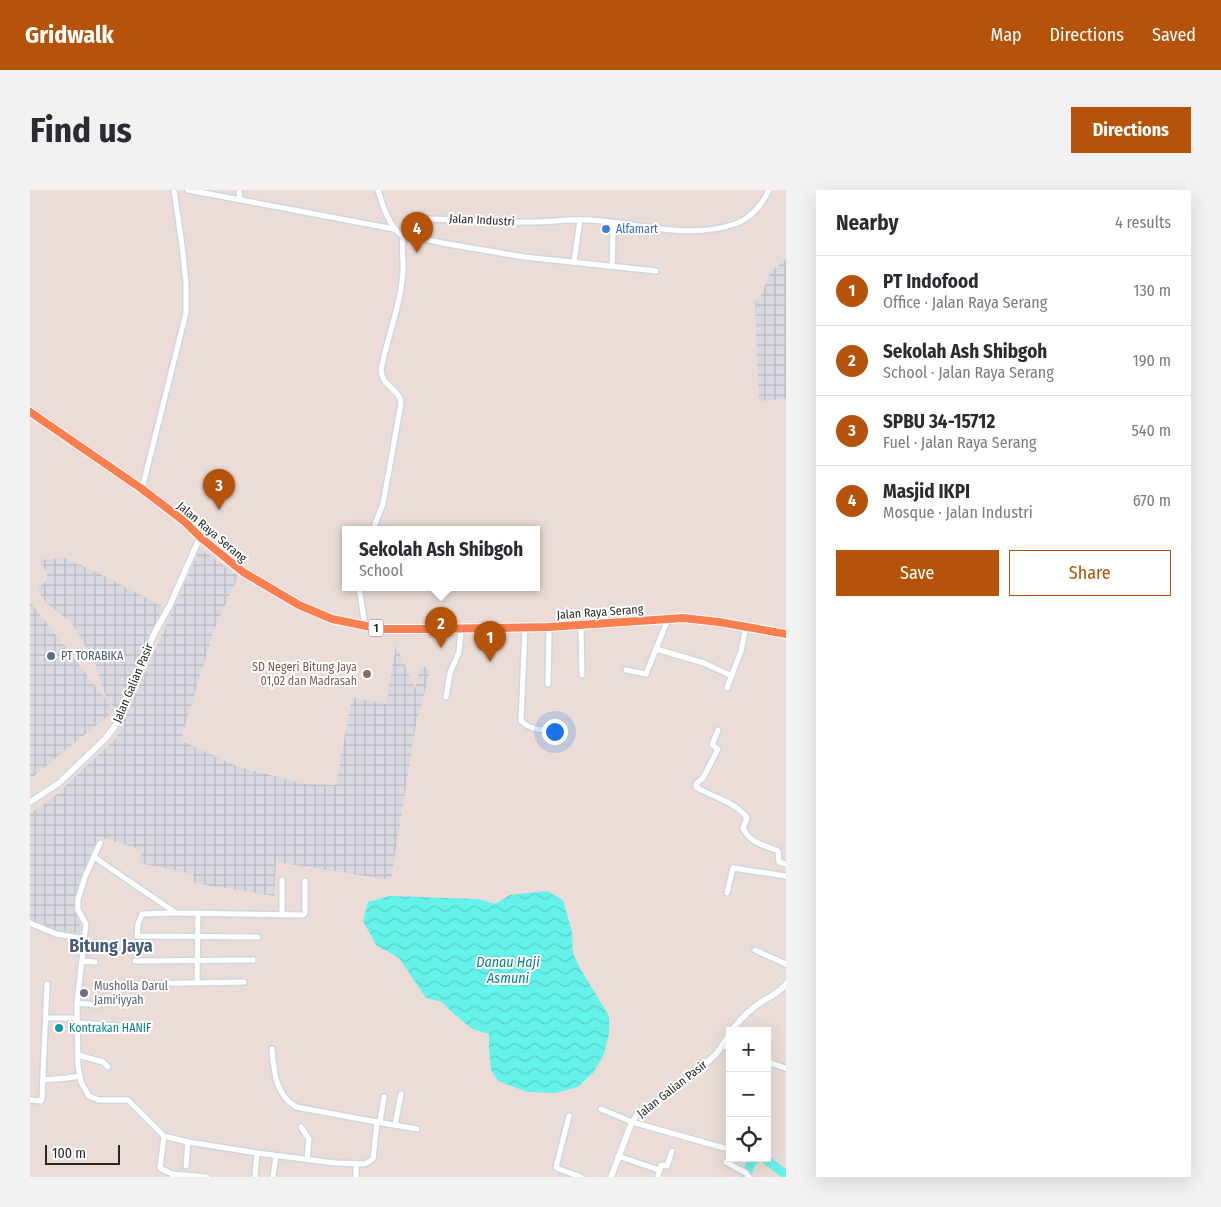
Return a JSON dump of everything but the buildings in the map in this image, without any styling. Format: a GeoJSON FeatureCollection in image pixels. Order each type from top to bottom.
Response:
{"type":"FeatureCollection","features":[{"type":"Feature","properties":{"kind":"highway","name":"Jalan Raya Serang"},"geometry":{"type":"LineString","coordinates":[[30,412],[142,489],[185,522],[200,538],[243,572],[299,605],[332,619],[365,627],[394,630],[549,627],[683,618],[786,634]]}},
{"type":"Feature","properties":{"kind":"street"},"geometry":{"type":"LineString","coordinates":[[142,489],[186,313],[186,283],[174,190]]}},
{"type":"Feature","properties":{"kind":"street"},"geometry":{"type":"LineString","coordinates":[[189,190],[394,229]]}},
{"type":"Feature","properties":{"kind":"street"},"geometry":{"type":"LineString","coordinates":[[239,190],[240,200]]}},
{"type":"Feature","properties":{"kind":"street"},"geometry":{"type":"LineString","coordinates":[[378,190],[394,229],[403,236],[510,255],[656,271]]}},
{"type":"Feature","properties":{"kind":"street","name":"Jalan Industri"},"geometry":{"type":"LineString","coordinates":[[403,236],[410,222],[423,218],[529,222],[580,220],[690,232],[736,224],[750,215],[760,205],[768,190]]}},
{"type":"Feature","properties":{"kind":"street"},"geometry":{"type":"LineString","coordinates":[[574,262],[580,220]]}},
{"type":"Feature","properties":{"kind":"street"},"geometry":{"type":"LineString","coordinates":[[612,266],[613,245],[611,241],[614,223]]}},
{"type":"Feature","properties":{"kind":"street"},"geometry":{"type":"LineString","coordinates":[[374,526],[383,504],[401,403],[400,397],[383,380],[381,370],[401,285],[403,236]]}},
{"type":"Feature","properties":{"kind":"street","name":"Jalan Galian Pasir"},"geometry":{"type":"LineString","coordinates":[[30,802],[59,783],[105,739],[115,726],[154,632],[172,600],[200,538]]}},
{"type":"Feature","properties":{"kind":"street"},"geometry":{"type":"LineString","coordinates":[[360,591],[365,627]]}},
{"type":"Feature","properties":{"kind":"street"},"geometry":{"type":"LineString","coordinates":[[626,670],[646,674],[668,619]]}},
{"type":"Feature","properties":{"kind":"street"},"geometry":{"type":"LineString","coordinates":[[581,625],[582,675]]}},
{"type":"Feature","properties":{"kind":"street"},"geometry":{"type":"LineString","coordinates":[[525,627],[521,721],[528,727],[554,730]]}},
{"type":"Feature","properties":{"kind":"street"},"geometry":{"type":"LineString","coordinates":[[548,684],[549,627]]}},
{"type":"Feature","properties":{"kind":"street"},"geometry":{"type":"LineString","coordinates":[[727,688],[741,651],[746,627]]}},
{"type":"Feature","properties":{"kind":"street"},"geometry":{"type":"LineString","coordinates":[[446,697],[450,673],[460,652],[462,629]]}},
{"type":"Feature","properties":{"kind":"street"},"geometry":{"type":"LineString","coordinates":[[656,649],[704,663],[732,676]]}},
{"type":"Feature","properties":{"kind":"street"},"geometry":{"type":"LineString","coordinates":[[718,730],[712,745],[718,749],[703,778],[696,784],[696,787],[744,813],[747,818],[742,828],[746,834],[759,844],[778,851],[779,862],[786,864]]}},
{"type":"Feature","properties":{"kind":"street"},"geometry":{"type":"LineString","coordinates":[[100,844],[80,889],[78,899],[78,910],[86,922],[77,1003],[78,1055],[81,1082],[89,1096],[99,1100],[128,1100],[164,1136],[188,1142],[276,1156],[356,1164],[365,1164],[372,1158],[384,1097]]}},
{"type":"Feature","properties":{"kind":"street"},"geometry":{"type":"LineString","coordinates":[[94,857],[176,913]]}},
{"type":"Feature","properties":{"kind":"street"},"geometry":{"type":"LineString","coordinates":[[727,893],[733,868],[786,876]]}},
{"type":"Feature","properties":{"kind":"street"},"geometry":{"type":"LineString","coordinates":[[282,880],[282,915]]}},
{"type":"Feature","properties":{"kind":"street"},"geometry":{"type":"LineString","coordinates":[[258,937],[197,938],[137,936],[138,924],[142,914],[304,914],[305,880]]}},
{"type":"Feature","properties":{"kind":"street"},"geometry":{"type":"LineString","coordinates":[[197,982],[198,914]]}},
{"type":"Feature","properties":{"kind":"street"},"geometry":{"type":"LineString","coordinates":[[30,923],[56,934],[85,939]]}},
{"type":"Feature","properties":{"kind":"street"},"geometry":{"type":"LineString","coordinates":[[755,950],[786,964]]}},
{"type":"Feature","properties":{"kind":"street"},"geometry":{"type":"LineString","coordinates":[[135,961],[253,960]]}},
{"type":"Feature","properties":{"kind":"street"},"geometry":{"type":"LineString","coordinates":[[82,961],[94,962]]}},
{"type":"Feature","properties":{"kind":"street"},"geometry":{"type":"LineString","coordinates":[[130,984],[244,982]]}},
{"type":"Feature","properties":{"kind":"street"},"geometry":{"type":"LineString","coordinates":[[30,1100],[41,1101],[48,984]]}},
{"type":"Feature","properties":{"kind":"street","name":"Jalan Galian Pasir"},"geometry":{"type":"LineString","coordinates":[[734,1027],[746,1013],[781,990],[786,984]]}},
{"type":"Feature","properties":{"kind":"street"},"geometry":{"type":"LineString","coordinates":[[77,1003],[98,1005]]}},
{"type":"Feature","properties":{"kind":"street"},"geometry":{"type":"LineString","coordinates":[[46,1018],[131,1027]]}},
{"type":"Feature","properties":{"kind":"street","name":"Jalan Galian Pasir"},"geometry":{"type":"LineString","coordinates":[[611,1177],[632,1122],[637,1115],[698,1071],[723,1046],[726,1040]]}},
{"type":"Feature","properties":{"kind":"street"},"geometry":{"type":"LineString","coordinates":[[272,1049],[281,1093],[292,1104],[417,1129]]}},
{"type":"Feature","properties":{"kind":"street"},"geometry":{"type":"LineString","coordinates":[[78,1055],[103,1062],[108,1067]]}},
{"type":"Feature","properties":{"kind":"street"},"geometry":{"type":"LineString","coordinates":[[771,1063],[786,1068]]}},
{"type":"Feature","properties":{"kind":"street"},"geometry":{"type":"LineString","coordinates":[[43,1080],[80,1076]]}},
{"type":"Feature","properties":{"kind":"street"},"geometry":{"type":"LineString","coordinates":[[395,1125],[400,1094]]}},
{"type":"Feature","properties":{"kind":"street"},"geometry":{"type":"LineString","coordinates":[[601,1109],[632,1122],[724,1148]]}},
{"type":"Feature","properties":{"kind":"street"},"geometry":{"type":"LineString","coordinates":[[569,1116],[556,1167],[581,1177]]}},
{"type":"Feature","properties":{"kind":"street"},"geometry":{"type":"LineString","coordinates":[[301,1127],[309,1139],[307,1159]]}},
{"type":"Feature","properties":{"kind":"street"},"geometry":{"type":"LineString","coordinates":[[164,1136],[160,1168],[172,1175],[204,1177]]}},
{"type":"Feature","properties":{"kind":"street"},"geometry":{"type":"LineString","coordinates":[[186,1166],[188,1142]]}},
{"type":"Feature","properties":{"kind":"street"},"geometry":{"type":"LineString","coordinates":[[658,1177],[661,1166],[667,1165],[672,1151]]}},
{"type":"Feature","properties":{"kind":"street"},"geometry":{"type":"LineString","coordinates":[[255,1177],[257,1153]]}},
{"type":"Feature","properties":{"kind":"street"},"geometry":{"type":"LineString","coordinates":[[273,1177],[276,1156]]}},
{"type":"Feature","properties":{"kind":"street"},"geometry":{"type":"LineString","coordinates":[[618,1156],[660,1170]]}},
{"type":"Feature","properties":{"kind":"street"},"geometry":{"type":"LineString","coordinates":[[726,1162],[748,1175]]}},
{"type":"Feature","properties":{"kind":"street"},"geometry":{"type":"LineString","coordinates":[[356,1164],[356,1177]]}},
{"type":"Feature","properties":{"kind":"shaded area"},"geometry":{"type":"Polygon","coordinates":[[[786,259],[786,399],[759,401],[755,300],[760,299],[770,272],[786,259]]]}},
{"type":"Feature","properties":{"kind":"shaded area"},"geometry":{"type":"Polygon","coordinates":[[[200,549],[238,576],[214,630],[180,742],[187,743],[236,766],[305,784],[336,785],[352,697],[386,704],[396,645],[415,689],[420,668],[425,667],[429,670],[416,724],[391,880],[276,862],[274,896],[194,883],[193,874],[139,863],[143,850],[99,837],[75,897],[75,913],[80,919],[80,934],[50,929],[37,922],[30,921],[30,814],[54,797],[116,738],[200,549]]]}},
{"type":"Feature","properties":{"kind":"shaded area"},"geometry":{"type":"Polygon","coordinates":[[[65,558],[164,607],[152,630],[119,710],[107,702],[114,711],[30,779],[30,602],[107,701],[94,660],[71,622],[46,603],[37,588],[47,581],[47,572],[38,560],[65,558]]]}},
{"type":"Feature","properties":{"kind":"water","name":"Danau Haji Asmuni"},"geometry":{"type":"Polygon","coordinates":[[[547,891],[563,900],[572,932],[573,953],[609,1016],[609,1034],[604,1054],[593,1073],[578,1087],[555,1093],[527,1092],[498,1081],[491,1070],[489,1034],[472,1029],[442,1002],[426,998],[399,958],[376,945],[363,921],[368,902],[390,896],[478,899],[495,904],[510,895],[547,891]]]}},
{"type":"Feature","properties":{"kind":"waterway"},"geometry":{"type":"LineString","coordinates":[[746,1177],[752,1162]]}},
{"type":"Feature","properties":{"kind":"waterway"},"geometry":{"type":"LineString","coordinates":[[769,1162],[786,1175]]}},
{"type":"Feature","properties":{"kind":"place","name":"Alfamart"},"geometry":{"type":"Point","coordinates":[606,229]}},
{"type":"Feature","properties":{"kind":"place","name":"Masjid IKPI"},"geometry":{"type":"Point","coordinates":[417,253]}},
{"type":"Feature","properties":{"kind":"place","name":"SPBU 34-15712"},"geometry":{"type":"Point","coordinates":[219,510]}},
{"type":"Feature","properties":{"kind":"place","name":"Sekolah Ash Shibgoh"},"geometry":{"type":"Point","coordinates":[441,648]}},
{"type":"Feature","properties":{"kind":"place","name":"PT TORABIKA"},"geometry":{"type":"Point","coordinates":[51,656]}},
{"type":"Feature","properties":{"kind":"place","name":"PT Indofood"},"geometry":{"type":"Point","coordinates":[490,662]}},
{"type":"Feature","properties":{"kind":"place","name":"SD Negeri Bitung Jaya 01,02 dan Madrasah"},"geometry":{"type":"Point","coordinates":[367,674]}},
{"type":"Feature","properties":{"kind":"place","name":"Musholla Darul Jami'iyyah"},"geometry":{"type":"Point","coordinates":[84,993]}},
{"type":"Feature","properties":{"kind":"place","name":"Kontrakan HANIF"},"geometry":{"type":"Point","coordinates":[59,1028]}},
{"type":"Feature","properties":{"kind":"district","name":"Bitung Jaya"},"geometry":{"type":"Point","coordinates":[111,946]}}]}
